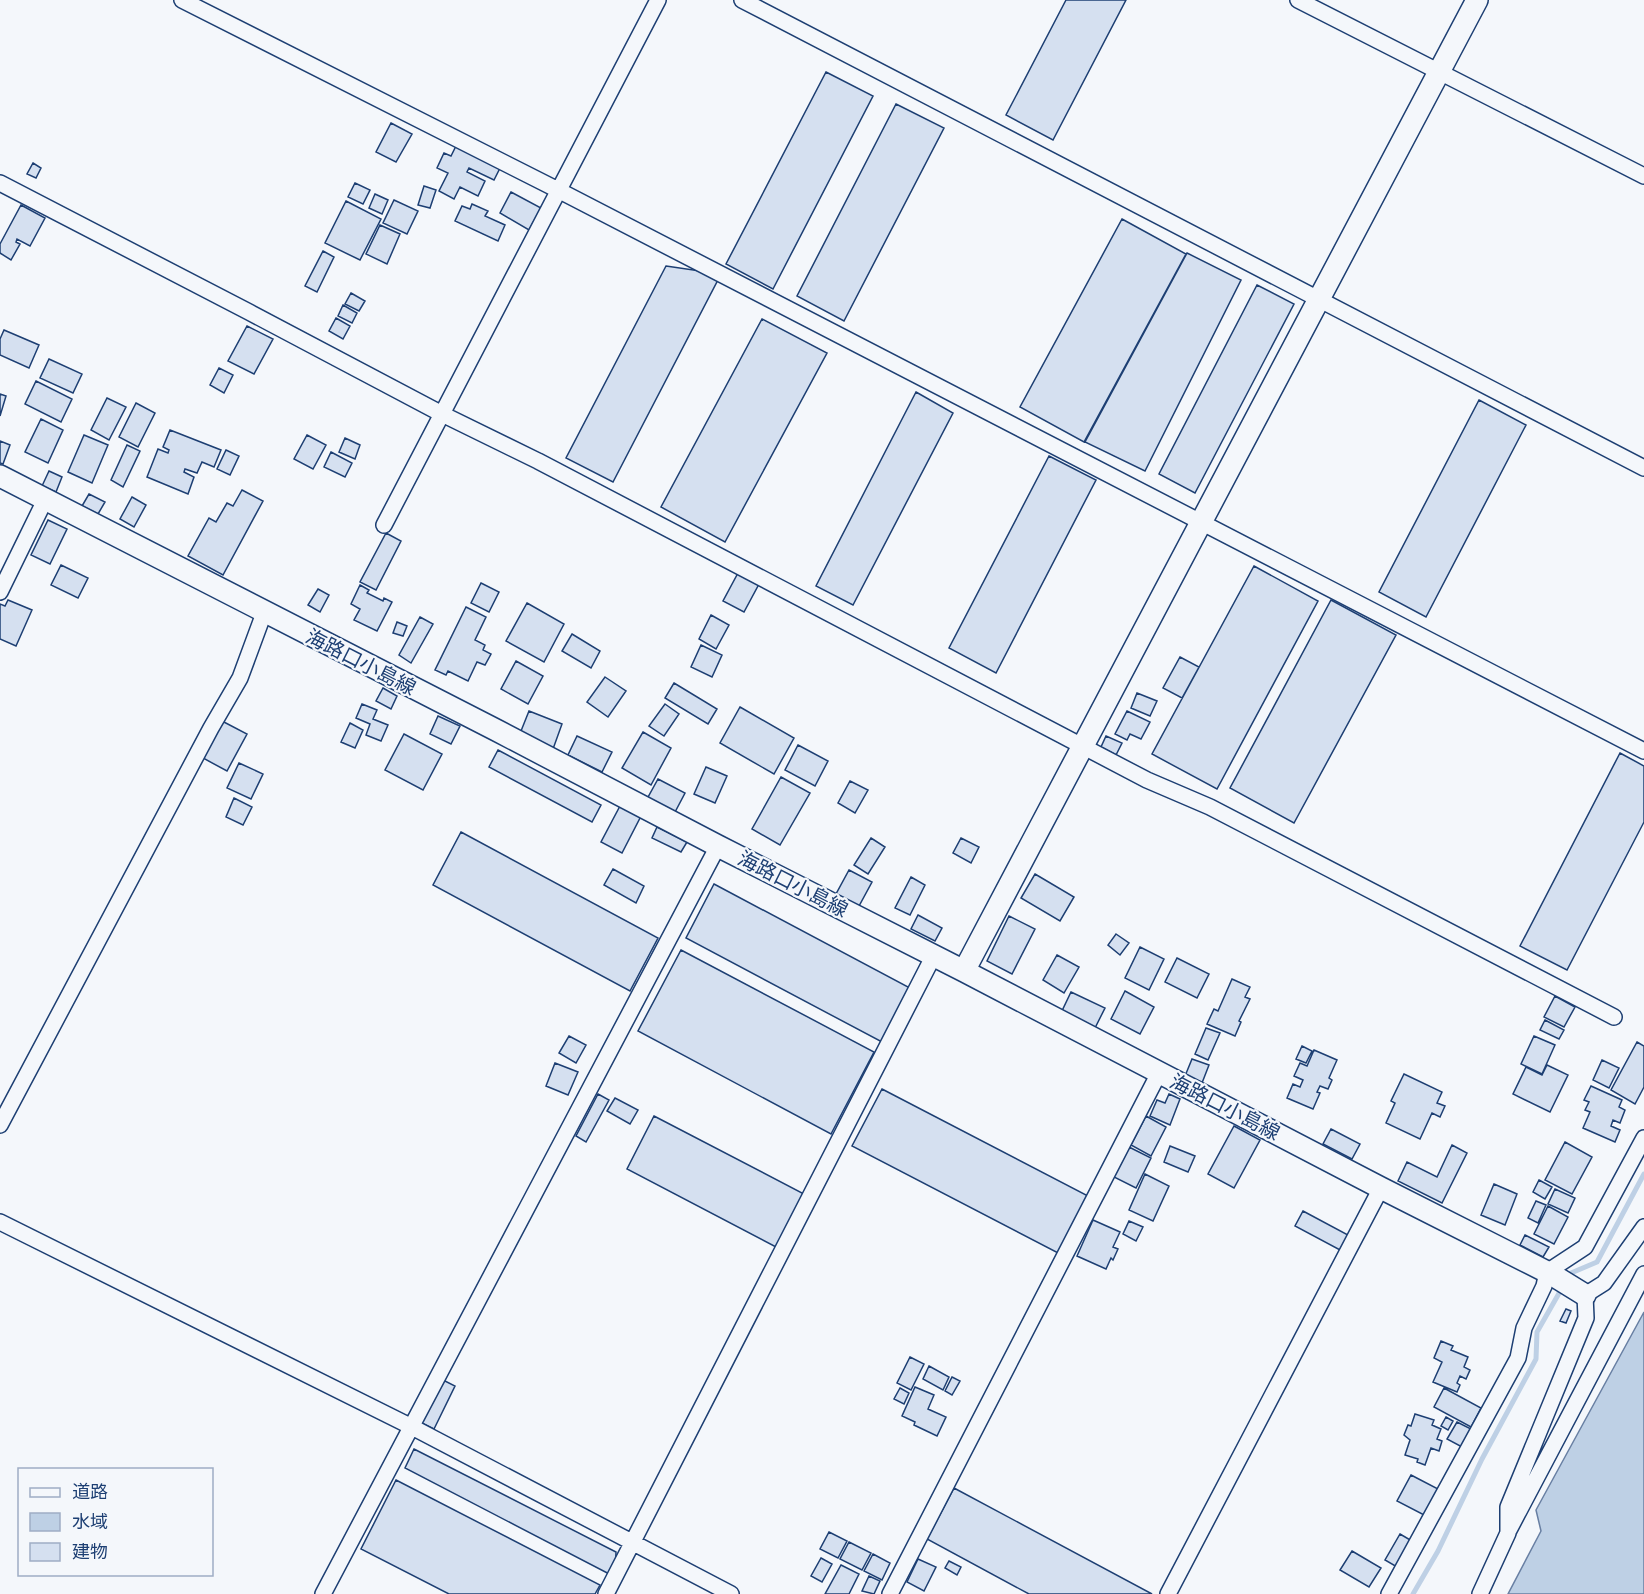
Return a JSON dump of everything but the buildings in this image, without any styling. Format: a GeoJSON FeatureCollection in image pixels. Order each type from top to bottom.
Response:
{"type":"FeatureCollection","features":[{"type":"Feature","properties":{"kind":"main road"},"geometry":{"type":"LineString","coordinates":[[964,970],[1477,0]]}},
{"type":"Feature","properties":{"kind":"main road","name":"海路口小島線"},"geometry":{"type":"LineString","coordinates":[[0,476],[718,846],[964,970],[1563,1281]]}},
{"type":"Feature","properties":{"kind":"street"},"geometry":{"type":"LineString","coordinates":[[182,0],[558,190],[1644,751]]}},
{"type":"Feature","properties":{"kind":"street"},"geometry":{"type":"LineString","coordinates":[[384,525],[658,0]]}},
{"type":"Feature","properties":{"kind":"street"},"geometry":{"type":"LineString","coordinates":[[742,0],[1644,468]]}},
{"type":"Feature","properties":{"kind":"street"},"geometry":{"type":"LineString","coordinates":[[1298,0],[1644,176]]}},
{"type":"Feature","properties":{"kind":"street"},"geometry":{"type":"LineString","coordinates":[[0,183],[442,414],[548,466],[1147,780],[1210,807],[1614,1017]]}},
{"type":"Feature","properties":{"kind":"street"},"geometry":{"type":"LineString","coordinates":[[0,592],[45,500]]}},
{"type":"Feature","properties":{"kind":"street"},"geometry":{"type":"LineString","coordinates":[[0,1125],[211,728],[240,678],[264,613]]}},
{"type":"Feature","properties":{"kind":"street"},"geometry":{"type":"LineString","coordinates":[[323,1594],[718,846]]}},
{"type":"Feature","properties":{"kind":"street"},"geometry":{"type":"LineString","coordinates":[[606,1594],[934,955]]}},
{"type":"Feature","properties":{"kind":"street"},"geometry":{"type":"LineString","coordinates":[[890,1594],[1159,1073]]}},
{"type":"Feature","properties":{"kind":"street"},"geometry":{"type":"LineString","coordinates":[[1563,1281],[1586,1247],[1644,1138]]}},
{"type":"Feature","properties":{"kind":"street"},"geometry":{"type":"LineString","coordinates":[[1168,1594],[1381,1188]]}},
{"type":"Feature","properties":{"kind":"street"},"geometry":{"type":"LineString","coordinates":[[0,1222],[412,1427],[731,1594]]}},
{"type":"Feature","properties":{"kind":"street"},"geometry":{"type":"LineString","coordinates":[[1389,1594],[1518,1358],[1524,1328],[1544,1286],[1563,1281],[1604,1283],[1644,1227]]}},
{"type":"Feature","properties":{"kind":"street"},"geometry":{"type":"LineString","coordinates":[[1480,1594],[1508,1533],[1644,1274]]}},
{"type":"Feature","properties":{"kind":"street"},"geometry":{"type":"LineString","coordinates":[[1508,1533],[1508,1507],[1586,1318],[1563,1281]]}},
{"type":"Feature","properties":{"kind":"water"},"geometry":{"type":"Polygon","coordinates":[[[1644,1312],[1644,1594],[1508,1594],[1541,1531],[1536,1510],[1644,1312]]]}},
{"type":"Feature","properties":{"kind":"waterway"},"geometry":{"type":"LineString","coordinates":[[1567,1279],[1571,1273],[1597,1262],[1644,1174]]}},
{"type":"Feature","properties":{"kind":"waterway"},"geometry":{"type":"LineString","coordinates":[[1413,1594],[1438,1551],[1482,1459],[1536,1359],[1537,1332],[1562,1288]]}}]}
